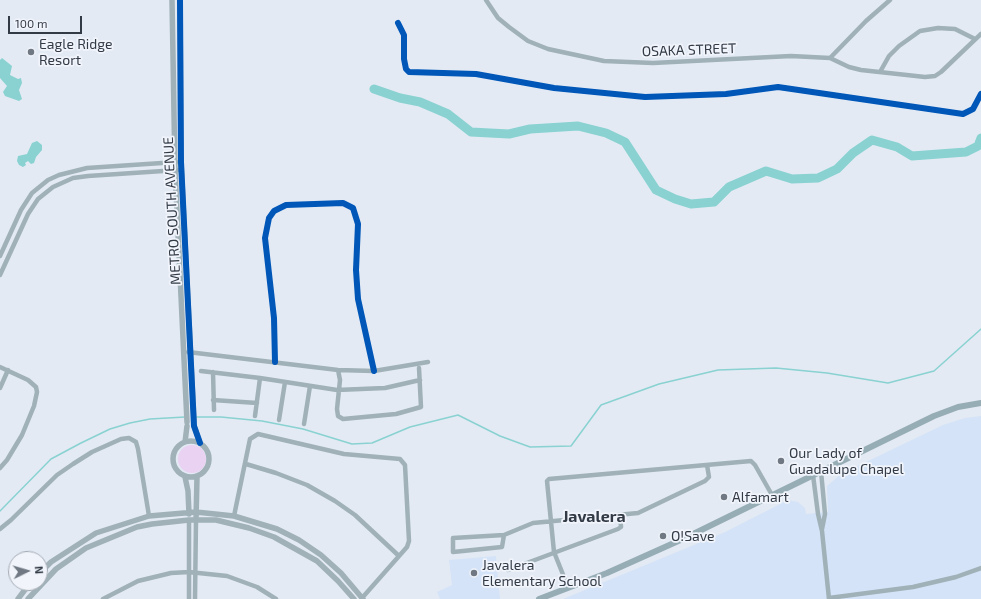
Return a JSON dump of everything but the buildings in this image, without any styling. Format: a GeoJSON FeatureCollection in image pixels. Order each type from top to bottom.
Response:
{"type":"FeatureCollection","features":[{"type":"Feature","properties":{"kind":"main road"},"geometry":{"type":"LineString","coordinates":[[539,599],[607,573],[685,538],[934,416],[958,407],[981,403]]}},
{"type":"Feature","properties":{"kind":"street","name":"METRO SOUTH AVENUE"},"geometry":{"type":"LineString","coordinates":[[172,0],[174,162],[184,352],[191,423],[200,443],[207,450],[210,461],[206,471],[197,477]]}},
{"type":"Feature","properties":{"kind":"street","name":"METRO SOUTH AVENUE"},"geometry":{"type":"LineString","coordinates":[[180,0],[181,162],[191,352],[190,412]]}},
{"type":"Feature","properties":{"kind":"street","name":"OSAKA STREET"},"geometry":{"type":"LineString","coordinates":[[486,0],[498,18],[528,41],[558,52],[604,61],[681,62],[791,56],[830,58]]}},
{"type":"Feature","properties":{"kind":"street"},"geometry":{"type":"LineString","coordinates":[[890,0],[866,21],[830,58],[849,67],[925,77],[935,76],[981,34]]}},
{"type":"Feature","properties":{"kind":"street"},"geometry":{"type":"LineString","coordinates":[[398,23],[404,35],[404,58],[406,69],[409,72],[476,74],[554,88],[645,97],[726,94],[778,87],[962,114],[973,109],[981,94]]}},
{"type":"Feature","properties":{"kind":"street"},"geometry":{"type":"LineString","coordinates":[[880,72],[889,56],[899,46],[920,31],[938,28],[955,29],[974,39]]}},
{"type":"Feature","properties":{"kind":"street"},"geometry":{"type":"LineString","coordinates":[[0,256],[21,210],[32,193],[48,180],[66,173],[87,168],[181,162]]}},
{"type":"Feature","properties":{"kind":"street"},"geometry":{"type":"LineString","coordinates":[[0,275],[28,214],[38,198],[49,189],[62,182],[88,176],[182,170]]}},
{"type":"Feature","properties":{"kind":"street"},"geometry":{"type":"LineString","coordinates":[[275,362],[274,318],[265,238],[269,218],[274,211],[286,205],[342,203],[353,208],[358,224],[356,270],[358,299],[374,371]]}},
{"type":"Feature","properties":{"kind":"street"},"geometry":{"type":"LineString","coordinates":[[184,352],[338,370],[374,371],[428,362]]}},
{"type":"Feature","properties":{"kind":"street"},"geometry":{"type":"LineString","coordinates":[[0,367],[8,370],[36,387],[34,406],[22,435],[7,460],[0,468]]}},
{"type":"Feature","properties":{"kind":"street"},"geometry":{"type":"LineString","coordinates":[[338,370],[340,380],[337,409],[340,418],[372,417],[396,414],[421,407],[419,368]]}},
{"type":"Feature","properties":{"kind":"street"},"geometry":{"type":"LineString","coordinates":[[0,388],[8,370]]}},
{"type":"Feature","properties":{"kind":"street"},"geometry":{"type":"LineString","coordinates":[[201,371],[338,390],[386,388],[420,380]]}},
{"type":"Feature","properties":{"kind":"street"},"geometry":{"type":"LineString","coordinates":[[213,372],[214,410]]}},
{"type":"Feature","properties":{"kind":"street"},"geometry":{"type":"LineString","coordinates":[[255,416],[260,378]]}},
{"type":"Feature","properties":{"kind":"street"},"geometry":{"type":"LineString","coordinates":[[279,420],[285,382]]}},
{"type":"Feature","properties":{"kind":"street"},"geometry":{"type":"LineString","coordinates":[[304,424],[310,386]]}},
{"type":"Feature","properties":{"kind":"street"},"geometry":{"type":"LineString","coordinates":[[213,400],[257,403]]}},
{"type":"Feature","properties":{"kind":"street","name":"METRO SOUTH AVENUE"},"geometry":{"type":"LineString","coordinates":[[189,599],[189,512],[185,477],[176,469],[173,459],[176,450],[185,442],[191,423]]}},
{"type":"Feature","properties":{"kind":"street"},"geometry":{"type":"LineString","coordinates":[[48,565],[96,533],[149,516],[196,512],[234,516],[276,529],[299,540],[321,555],[341,573],[362,598],[407,547],[409,536],[405,465],[400,459],[344,454],[258,434],[250,439],[234,516]]}},
{"type":"Feature","properties":{"kind":"street"},"geometry":{"type":"LineString","coordinates":[[0,529],[12,520],[57,475],[92,452],[122,439],[129,438],[136,442],[138,449],[149,516]]}},
{"type":"Feature","properties":{"kind":"street"},"geometry":{"type":"LineString","coordinates":[[185,442],[192,441],[200,443]]}},
{"type":"Feature","properties":{"kind":"street"},"geometry":{"type":"LineString","coordinates":[[568,587],[554,552],[547,481],[549,479],[753,462],[772,495]]}},
{"type":"Feature","properties":{"kind":"street"},"geometry":{"type":"LineString","coordinates":[[246,464],[276,473],[307,485],[335,500],[355,515],[399,556]]}},
{"type":"Feature","properties":{"kind":"street"},"geometry":{"type":"LineString","coordinates":[[504,535],[502,547],[453,552],[453,538],[504,535],[533,522],[638,513],[705,481],[708,477],[707,465]]}},
{"type":"Feature","properties":{"kind":"street"},"geometry":{"type":"LineString","coordinates":[[821,471],[825,514],[822,531]]}},
{"type":"Feature","properties":{"kind":"street"},"geometry":{"type":"LineString","coordinates":[[813,475],[818,514],[822,531],[829,598],[913,587],[956,577],[981,568]]}},
{"type":"Feature","properties":{"kind":"street"},"geometry":{"type":"LineString","coordinates":[[185,477],[197,477],[195,599]]}},
{"type":"Feature","properties":{"kind":"street"},"geometry":{"type":"LineString","coordinates":[[508,570],[618,529],[621,527],[620,515]]}},
{"type":"Feature","properties":{"kind":"street"},"geometry":{"type":"LineString","coordinates":[[28,599],[56,569],[86,548],[137,527],[189,520],[216,520],[249,528],[296,548],[317,561],[354,599]]}},
{"type":"Feature","properties":{"kind":"street"},"geometry":{"type":"LineString","coordinates":[[103,599],[138,581],[160,575],[189,572],[227,576],[242,581],[276,599]]}},
{"type":"Feature","properties":{"kind":"shaded area"},"geometry":{"type":"Polygon","coordinates":[[[2,58],[12,66],[10,75],[18,79],[21,78],[22,83],[19,90],[22,99],[19,101],[5,96],[3,92],[7,86],[0,78],[0,60],[2,58]]]}},
{"type":"Feature","properties":{"kind":"shaded area"},"geometry":{"type":"Polygon","coordinates":[[[37,141],[42,145],[42,150],[36,157],[34,163],[31,164],[28,161],[23,167],[19,165],[17,161],[18,156],[27,154],[32,143],[37,141]]]}},
{"type":"Feature","properties":{"kind":"shaded area"},"geometry":{"type":"Polygon","coordinates":[[[981,416],[981,599],[563,599],[723,533],[788,500],[798,502],[805,508],[806,514],[828,512],[827,486],[841,474],[943,425],[965,418],[981,416]]]}},
{"type":"Feature","properties":{"kind":"shaded area"},"geometry":{"type":"Polygon","coordinates":[[[192,445],[202,449],[206,459],[202,469],[192,473],[182,469],[178,459],[182,449],[192,445]]]}},
{"type":"Feature","properties":{"kind":"shaded area","name":"Javalera Elementary School"},"geometry":{"type":"Polygon","coordinates":[[[496,556],[500,599],[440,599],[437,592],[452,585],[449,560],[496,556]]]}},
{"type":"Feature","properties":{"kind":"waterway"},"geometry":{"type":"LineString","coordinates":[[374,89],[400,98],[420,102],[448,114],[471,132],[509,134],[530,129],[578,126],[606,133],[625,142],[656,190],[675,199],[691,204],[714,202],[729,187],[766,171],[792,179],[818,178],[837,169],[853,153],[872,140],[897,147],[912,156],[966,152],[978,146],[981,138]]}},
{"type":"Feature","properties":{"kind":"waterway"},"geometry":{"type":"LineString","coordinates":[[195,417],[221,417],[262,421],[303,429],[352,444],[372,443],[410,427],[458,415],[500,436],[530,447],[571,446],[601,405],[659,384],[718,370],[776,368],[827,373],[888,383],[934,371],[981,329]]}},
{"type":"Feature","properties":{"kind":"waterway"},"geometry":{"type":"LineString","coordinates":[[0,511],[51,459],[81,443],[110,429],[130,423],[150,419],[185,417]]}},
{"type":"Feature","properties":{"kind":"cycle path"},"geometry":{"type":"LineString","coordinates":[[180,0],[181,162],[194,426],[200,443]]}},
{"type":"Feature","properties":{"kind":"cycle path"},"geometry":{"type":"LineString","coordinates":[[398,23],[404,35],[404,59],[406,69],[409,72],[476,74],[554,88],[645,97],[726,94],[778,87],[963,114],[973,109],[981,94]]}},
{"type":"Feature","properties":{"kind":"cycle path"},"geometry":{"type":"LineString","coordinates":[[275,362],[274,318],[265,238],[269,218],[274,211],[286,205],[343,203],[353,208],[358,224],[356,270],[358,299],[374,371]]}},
{"type":"Feature","properties":{"kind":"place","name":"Eagle Ridge Resort"},"geometry":{"type":"Point","coordinates":[31,52]}},
{"type":"Feature","properties":{"kind":"place","name":"Our Lady of Guadalupe Chapel"},"geometry":{"type":"Point","coordinates":[781,461]}},
{"type":"Feature","properties":{"kind":"place","name":"Alfamart"},"geometry":{"type":"Point","coordinates":[724,497]}},
{"type":"Feature","properties":{"kind":"place","name":"O!Save"},"geometry":{"type":"Point","coordinates":[663,536]}},
{"type":"Feature","properties":{"kind":"place","name":"Javalera Elementary School"},"geometry":{"type":"Point","coordinates":[474,573]}},
{"type":"Feature","properties":{"kind":"district","name":"Javalera"},"geometry":{"type":"Point","coordinates":[594,517]}}]}
